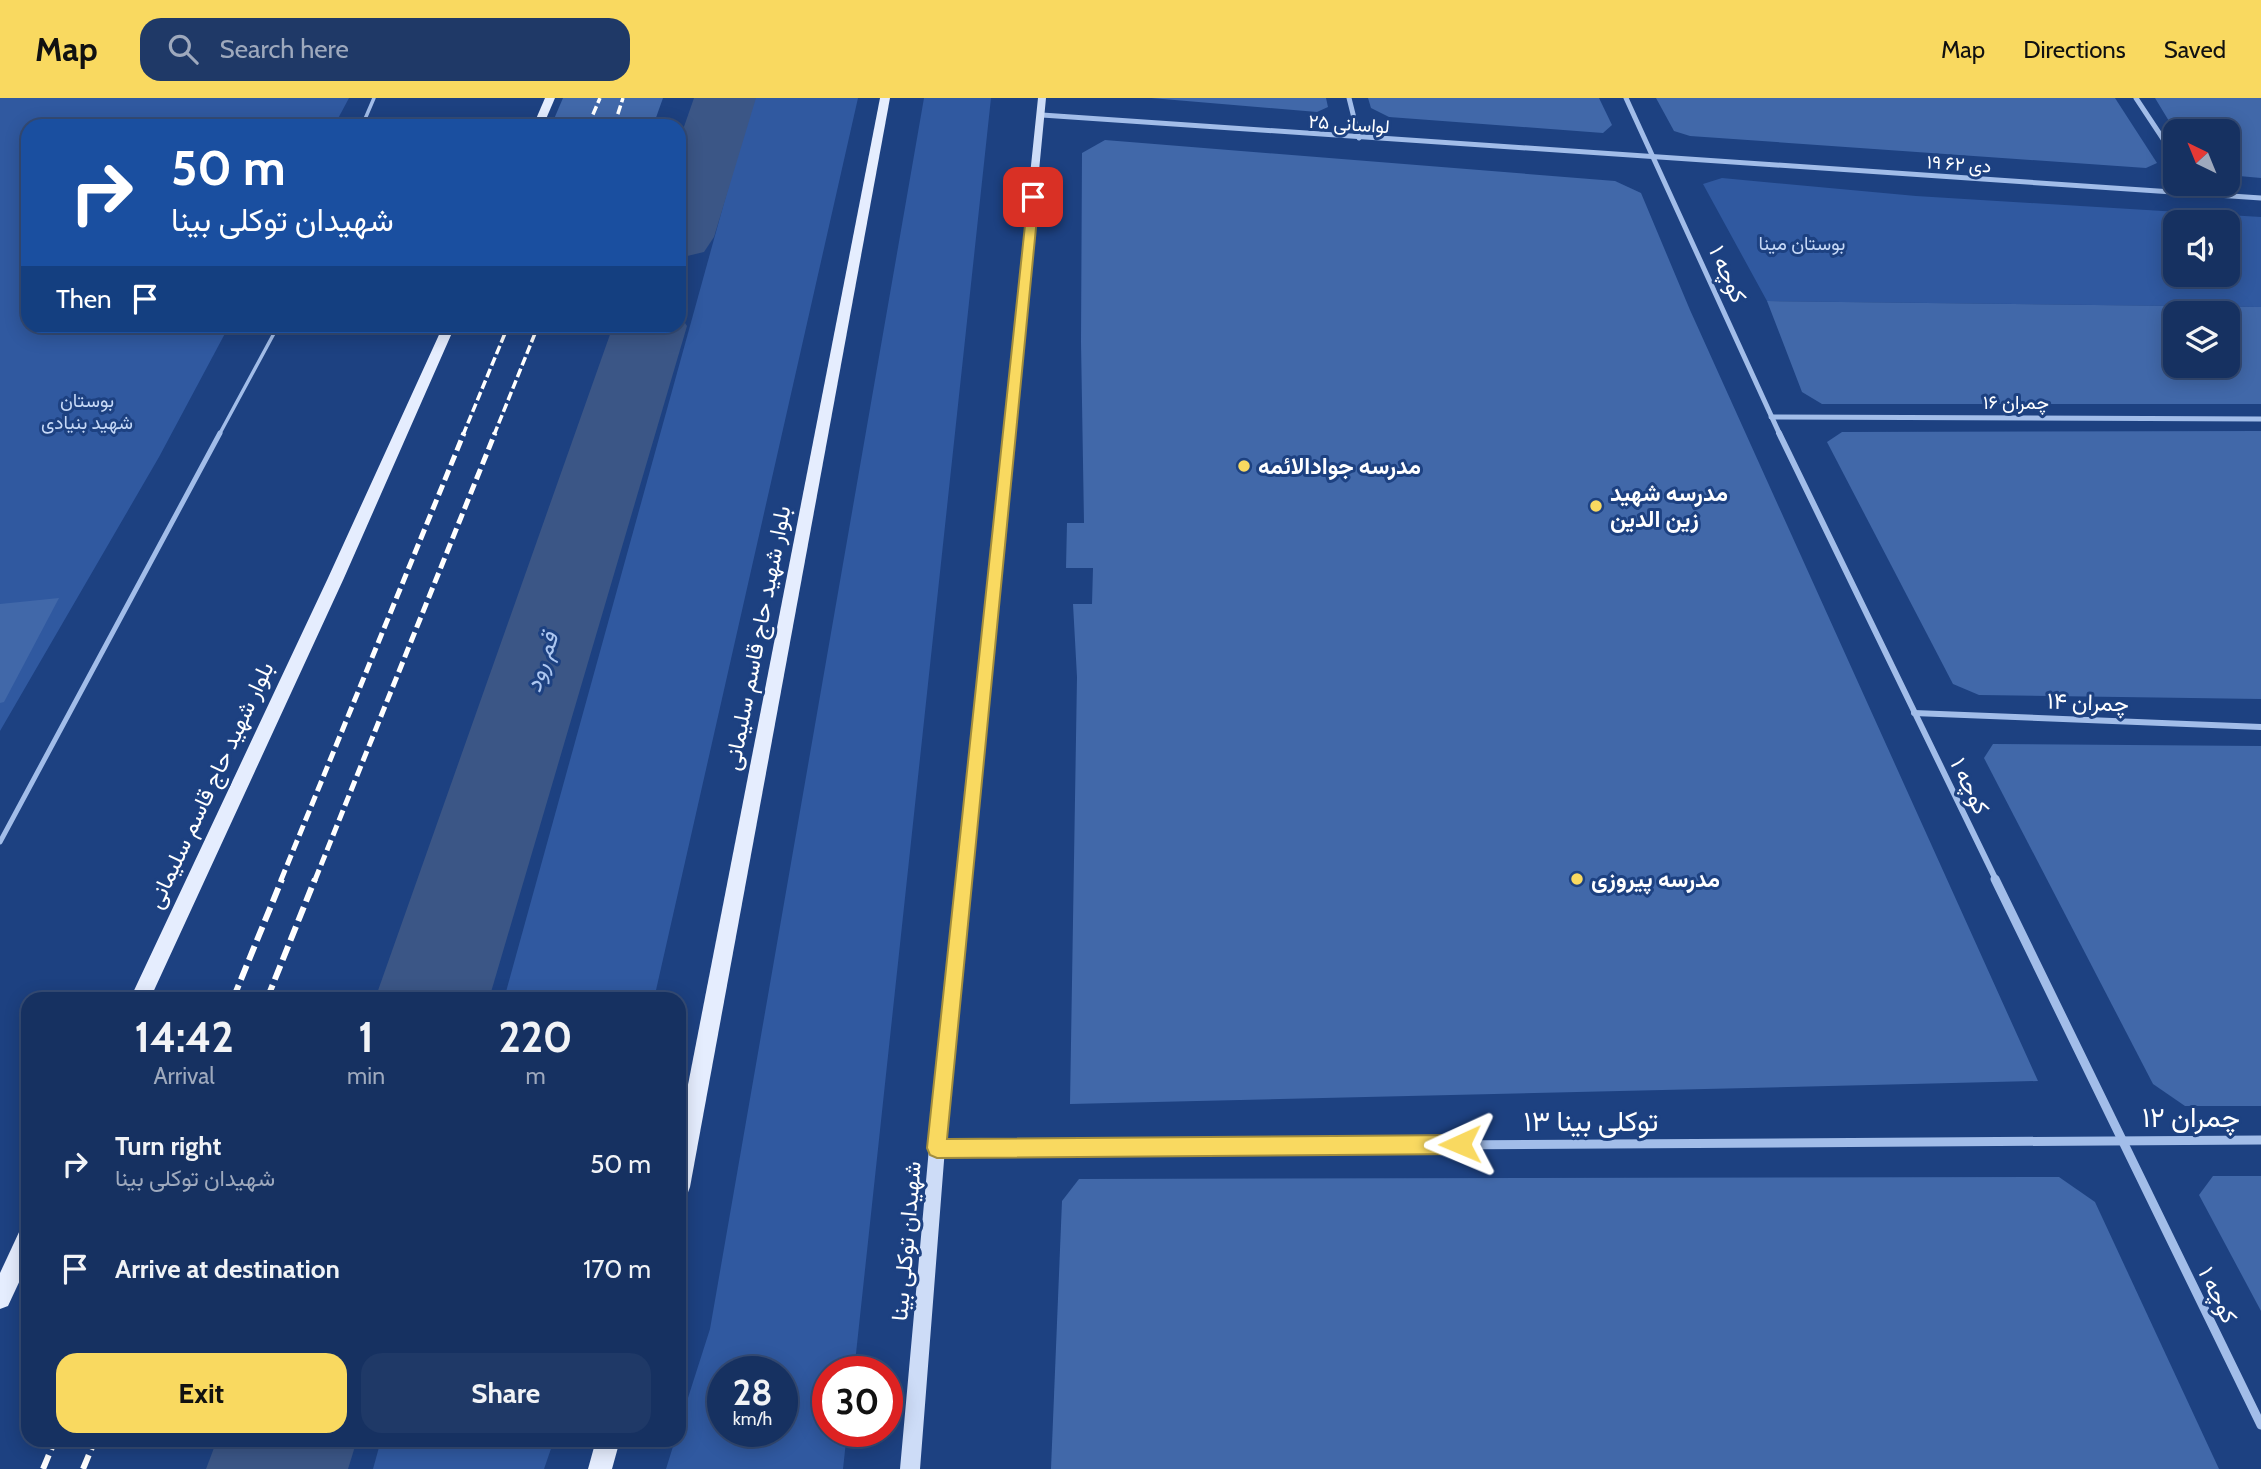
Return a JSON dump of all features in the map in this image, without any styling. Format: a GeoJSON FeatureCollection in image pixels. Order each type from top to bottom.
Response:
{"type":"FeatureCollection","features":[{"type":"Feature","properties":{"kind":"main road"},"geometry":{"type":"LineString","coordinates":[[541,119],[550,98]]}},
{"type":"Feature","properties":{"kind":"main road","name":"بلوار شهید حاج قاسم سلیمانی"},"geometry":{"type":"LineString","coordinates":[[686,1150],[885,98]]}},
{"type":"Feature","properties":{"kind":"main road","name":"شهیدان توکلی بینا"},"geometry":{"type":"LineString","coordinates":[[910,1469],[937,1148],[1042,98]]}},
{"type":"Feature","properties":{"kind":"main road","name":"بلوار شهید حاج قاسم سلیمانی"},"geometry":{"type":"LineString","coordinates":[[142,992],[336,578],[446,333]]}},
{"type":"Feature","properties":{"kind":"main road"},"geometry":{"type":"LineString","coordinates":[[0,1298],[21,1253]]}},
{"type":"Feature","properties":{"kind":"main road"},"geometry":{"type":"LineString","coordinates":[[600,1469],[606,1447]]}},
{"type":"Feature","properties":{"kind":"street"},"geometry":{"type":"LineString","coordinates":[[1349,98],[1359,138]]}},
{"type":"Feature","properties":{"kind":"street","name":"کوچه ۱"},"geometry":{"type":"LineString","coordinates":[[1626,98],[1771,417],[2261,1425]]}},
{"type":"Feature","properties":{"kind":"street"},"geometry":{"type":"LineString","coordinates":[[2136,98],[2163,139]]}},
{"type":"Feature","properties":{"kind":"street","name":"لواسانی ۲۵"},"geometry":{"type":"LineString","coordinates":[[1042,115],[1655,159]]}},
{"type":"Feature","properties":{"kind":"street","name":"۱۹ دی ۶۲"},"geometry":{"type":"LineString","coordinates":[[1655,159],[2163,191]]}},
{"type":"Feature","properties":{"kind":"street","name":"۱۹ دی ۶۲"},"geometry":{"type":"LineString","coordinates":[[2236,196],[2261,198]]}},
{"type":"Feature","properties":{"kind":"street","name":"چمران ۱۶"},"geometry":{"type":"LineString","coordinates":[[1771,417],[2261,419]]}},
{"type":"Feature","properties":{"kind":"street","name":"چمران ۱۴"},"geometry":{"type":"LineString","coordinates":[[1914,713],[2261,727]]}},
{"type":"Feature","properties":{"kind":"street","name":"توکلی بینا ۱۳"},"geometry":{"type":"LineString","coordinates":[[937,1148],[2120,1139]]}},
{"type":"Feature","properties":{"kind":"street","name":"چمران ۱۲"},"geometry":{"type":"LineString","coordinates":[[2120,1139],[2261,1140]]}},
{"type":"Feature","properties":{"kind":"lane"},"geometry":{"type":"LineString","coordinates":[[365,119],[374,98]]}},
{"type":"Feature","properties":{"kind":"lane"},"geometry":{"type":"LineString","coordinates":[[0,842],[274,333]]}},
{"type":"Feature","properties":{"kind":"green space","name":"بوستان شهید بنیادی"},"geometry":{"type":"Polygon","coordinates":[[[0,98],[349,98],[338,119],[21,119],[21,333],[225,333],[159,457],[0,731],[0,98]]]}},
{"type":"Feature","properties":{"kind":"green space"},"geometry":{"type":"Polygon","coordinates":[[[753,98],[858,98],[656,992],[506,992],[753,98]]]}},
{"type":"Feature","properties":{"kind":"green space"},"geometry":{"type":"Polygon","coordinates":[[[924,98],[991,98],[856,1356],[812,1356],[812,1447],[845,1447],[843,1469],[666,1469],[673,1447],[686,1447],[686,1404],[710,1329],[924,98]]]}},
{"type":"Feature","properties":{"kind":"green space","name":"بوستان مینا"},"geometry":{"type":"Polygon","coordinates":[[[1722,178],[1916,196],[2163,211],[2163,287],[2240,287],[2240,216],[2261,217],[2261,307],[2240,307],[2240,301],[2163,301],[2163,306],[1767,301],[1703,184],[1722,178]]]}},
{"type":"Feature","properties":{"kind":"green space"},"geometry":{"type":"Polygon","coordinates":[[[379,1447],[552,1447],[544,1469],[373,1469],[379,1447]]]}},
{"type":"Feature","properties":{"kind":"building"},"geometry":{"type":"Polygon","coordinates":[[[563,98],[663,98],[656,119],[554,119],[563,98]]]}},
{"type":"Feature","properties":{"kind":"building"},"geometry":{"type":"Polygon","coordinates":[[[1151,98],[1326,98],[1328,107],[1317,112],[1151,98]]]}},
{"type":"Feature","properties":{"kind":"building"},"geometry":{"type":"Polygon","coordinates":[[[1368,98],[1599,98],[1612,125],[1603,133],[1389,117],[1371,108],[1368,98]]]}},
{"type":"Feature","properties":{"kind":"building"},"geometry":{"type":"Polygon","coordinates":[[[1656,98],[2115,98],[2157,163],[2146,168],[1690,136],[1674,131],[1656,98]]]}},
{"type":"Feature","properties":{"kind":"building"},"geometry":{"type":"Polygon","coordinates":[[[2155,98],[2261,98],[2261,178],[2240,176],[2240,119],[2168,119],[2155,98]]]}},
{"type":"Feature","properties":{"kind":"building"},"geometry":{"type":"Polygon","coordinates":[[[1105,140],[1615,181],[1641,193],[1690,310],[2038,1081],[1070,1104],[1077,677],[1073,604],[1092,604],[1093,568],[1066,568],[1067,523],[1084,523],[1082,153],[1105,140]]]}},
{"type":"Feature","properties":{"kind":"building"},"geometry":{"type":"Polygon","coordinates":[[[1767,301],[2163,306],[2163,378],[2240,378],[2240,307],[2261,307],[2261,404],[1822,404],[1802,392],[1767,301]]]}},
{"type":"Feature","properties":{"kind":"building"},"geometry":{"type":"Polygon","coordinates":[[[2261,431],[2261,699],[1979,695],[1953,684],[1827,442],[1842,432],[2261,431]]]}},
{"type":"Feature","properties":{"kind":"building"},"geometry":{"type":"Polygon","coordinates":[[[59,598],[4,702],[0,703],[0,604],[59,598]]]}},
{"type":"Feature","properties":{"kind":"building"},"geometry":{"type":"Polygon","coordinates":[[[1993,744],[2261,746],[2261,1106],[2185,1106],[2153,1084],[1984,758],[1993,744]]]}},
{"type":"Feature","properties":{"kind":"building"},"geometry":{"type":"Polygon","coordinates":[[[2213,1176],[2261,1176],[2261,1311],[2199,1195],[2213,1176]]]}},
{"type":"Feature","properties":{"kind":"building"},"geometry":{"type":"Polygon","coordinates":[[[2059,1177],[2095,1202],[2219,1469],[1051,1469],[1062,1201],[1079,1179],[2059,1177]]]}},
{"type":"Feature","properties":{"kind":"waterway","name":"قم رود"},"geometry":{"type":"LineString","coordinates":[[686,216],[725,98]]}},
{"type":"Feature","properties":{"kind":"waterway","name":"قم رود"},"geometry":{"type":"LineString","coordinates":[[434,992],[648,333]]}},
{"type":"Feature","properties":{"kind":"waterway","name":"قم رود"},"geometry":{"type":"LineString","coordinates":[[277,1469],[285,1447]]}},
{"type":"Feature","properties":{"kind":"railway"},"geometry":{"type":"LineString","coordinates":[[591,119],[600,98]]}},
{"type":"Feature","properties":{"kind":"railway"},"geometry":{"type":"LineString","coordinates":[[616,119],[623,98]]}},
{"type":"Feature","properties":{"kind":"railway"},"geometry":{"type":"LineString","coordinates":[[463,435],[505,333]]}},
{"type":"Feature","properties":{"kind":"railway"},"geometry":{"type":"LineString","coordinates":[[494,435],[535,333]]}},
{"type":"Feature","properties":{"kind":"railway"},"geometry":{"type":"LineString","coordinates":[[281,880],[464,433]]}},
{"type":"Feature","properties":{"kind":"railway"},"geometry":{"type":"LineString","coordinates":[[315,880],[495,433]]}},
{"type":"Feature","properties":{"kind":"railway"},"geometry":{"type":"LineString","coordinates":[[236,992],[282,879]]}},
{"type":"Feature","properties":{"kind":"railway"},"geometry":{"type":"LineString","coordinates":[[270,992],[315,879]]}},
{"type":"Feature","properties":{"kind":"railway"},"geometry":{"type":"LineString","coordinates":[[43,1469],[52,1447]]}},
{"type":"Feature","properties":{"kind":"railway"},"geometry":{"type":"LineString","coordinates":[[83,1469],[92,1447]]}},
{"type":"Feature","properties":{"kind":"place","name":"مدرسه جوادالائمه"},"geometry":{"type":"Point","coordinates":[1244,466]}},
{"type":"Feature","properties":{"kind":"place","name":"مدرسه شهید زین الدین"},"geometry":{"type":"Point","coordinates":[1596,506]}},
{"type":"Feature","properties":{"kind":"place","name":"مدرسه پیروزی"},"geometry":{"type":"Point","coordinates":[1577,879]}},
{"type":"Feature","properties":{"kind":"route"},"geometry":{"type":"LineString","coordinates":[[1033,197],[937,1148],[1460,1144]]}}]}
